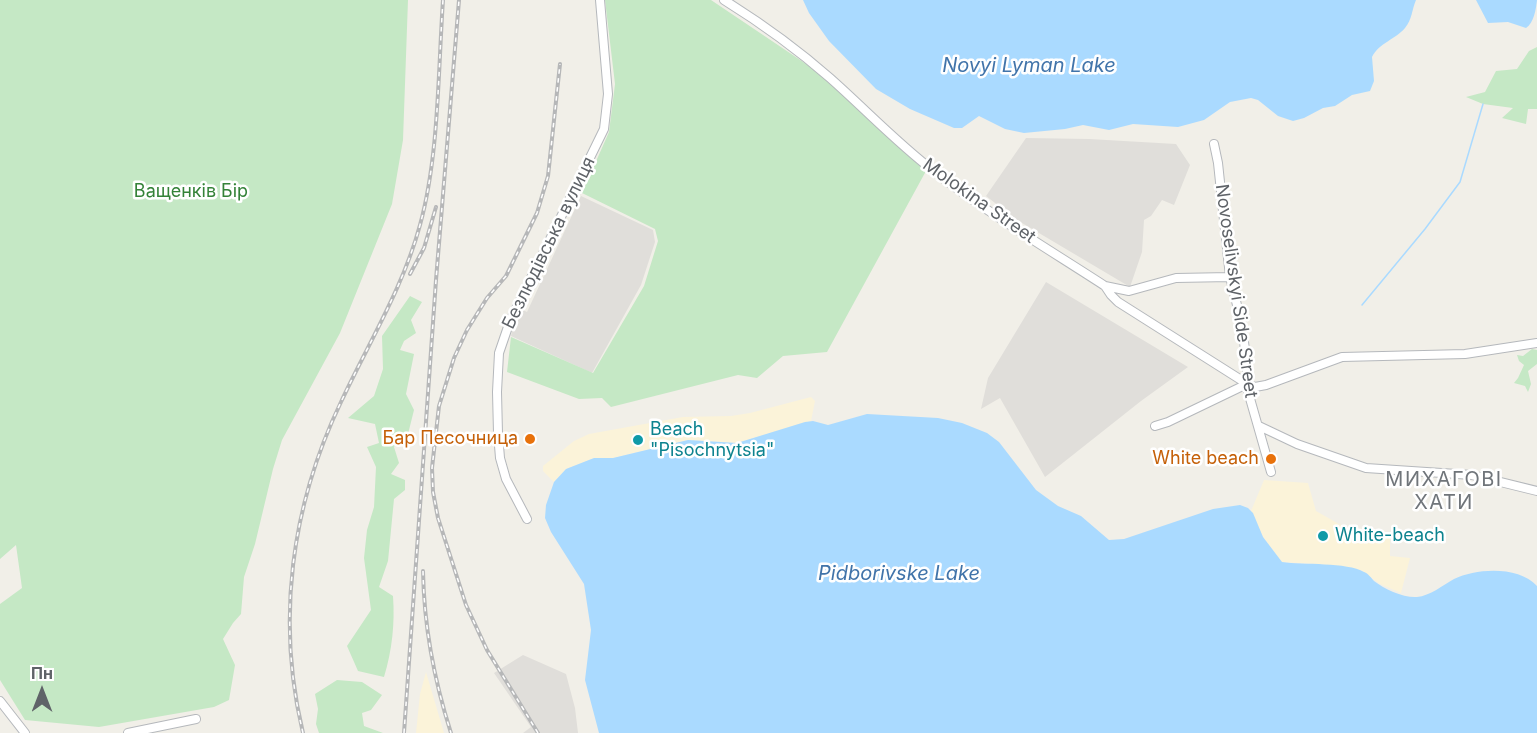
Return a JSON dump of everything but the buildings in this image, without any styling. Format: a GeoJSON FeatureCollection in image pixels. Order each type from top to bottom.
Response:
{"type":"FeatureCollection","features":[{"type":"Feature","properties":{"kind":"street","name":"Безлюдівська вулиця"},"geometry":{"type":"LineString","coordinates":[[527,519],[506,479],[500,458],[497,392],[500,353],[510,321],[604,129],[608,94],[600,0]]}},
{"type":"Feature","properties":{"kind":"street","name":"Molokina Street"},"geometry":{"type":"LineString","coordinates":[[724,0],[769,30],[815,66],[934,172],[989,212],[1105,286],[1118,302],[1247,384]]}},
{"type":"Feature","properties":{"kind":"street","name":"Novoselivskyi Side Street"},"geometry":{"type":"LineString","coordinates":[[1214,144],[1230,277],[1242,325],[1248,367],[1247,384],[1271,471]]}},
{"type":"Feature","properties":{"kind":"street"},"geometry":{"type":"LineString","coordinates":[[1105,286],[1125,291],[1176,278],[1230,277]]}},
{"type":"Feature","properties":{"kind":"street"},"geometry":{"type":"LineString","coordinates":[[1155,426],[1247,384],[1255,387],[1266,385],[1342,357],[1465,354],[1537,343]]}},
{"type":"Feature","properties":{"kind":"street"},"geometry":{"type":"LineString","coordinates":[[1259,426],[1297,444],[1366,468],[1472,475],[1537,491]]}},
{"type":"Feature","properties":{"kind":"street"},"geometry":{"type":"LineString","coordinates":[[0,701],[24,733]]}},
{"type":"Feature","properties":{"kind":"street"},"geometry":{"type":"LineString","coordinates":[[129,733],[196,719]]}},
{"type":"Feature","properties":{"kind":"shaded area"},"geometry":{"type":"Polygon","coordinates":[[[1026,138],[1176,144],[1190,165],[1174,205],[1162,200],[1151,216],[1144,220],[1142,252],[1130,287],[1017,220],[986,196],[1026,138]]]}},
{"type":"Feature","properties":{"kind":"shaded area"},"geometry":{"type":"Polygon","coordinates":[[[581,196],[653,230],[655,242],[641,285],[592,373],[511,336],[521,309],[527,312],[581,196]]]}},
{"type":"Feature","properties":{"kind":"shaded area"},"geometry":{"type":"Polygon","coordinates":[[[1046,282],[1188,367],[1045,477],[1000,398],[981,409],[988,378],[1046,282]]]}},
{"type":"Feature","properties":{"kind":"shaded area"},"geometry":{"type":"Polygon","coordinates":[[[523,655],[566,674],[575,708],[578,733],[523,733],[531,727],[494,673],[523,655]]]}},
{"type":"Feature","properties":{"kind":"green space","name":"Ващенків Бір"},"geometry":{"type":"Polygon","coordinates":[[[0,0],[408,0],[403,140],[392,204],[340,333],[282,440],[244,577],[241,614],[223,639],[235,665],[229,700],[214,707],[99,727],[25,720],[0,680],[0,604],[22,588],[16,545],[0,559],[0,0]]]}},
{"type":"Feature","properties":{"kind":"green space"},"geometry":{"type":"Polygon","coordinates":[[[605,0],[711,0],[824,76],[926,171],[827,352],[783,356],[757,378],[738,375],[611,407],[602,398],[579,399],[507,372],[511,337],[593,373],[644,286],[658,241],[655,229],[582,193],[609,132],[615,84],[605,0]]]}},
{"type":"Feature","properties":{"kind":"green space"},"geometry":{"type":"Polygon","coordinates":[[[1537,47],[1537,109],[1528,109],[1526,124],[1502,118],[1513,108],[1483,104],[1466,97],[1485,92],[1496,71],[1517,69],[1529,51],[1537,47]]]}},
{"type":"Feature","properties":{"kind":"green space"},"geometry":{"type":"Polygon","coordinates":[[[410,296],[422,302],[411,320],[416,333],[404,341],[400,350],[414,354],[406,394],[414,410],[408,434],[399,439],[394,447],[399,463],[391,474],[405,480],[405,490],[394,499],[388,561],[379,587],[393,596],[392,637],[384,677],[358,671],[347,646],[371,610],[364,558],[367,530],[374,507],[376,467],[367,447],[379,443],[375,424],[348,418],[374,396],[383,369],[382,336],[410,296]]]}},
{"type":"Feature","properties":{"kind":"green space"},"geometry":{"type":"Polygon","coordinates":[[[1532,349],[1537,350],[1537,364],[1528,371],[1531,384],[1528,392],[1525,386],[1514,383],[1524,365],[1519,361],[1517,355],[1523,356],[1532,349]]]}},
{"type":"Feature","properties":{"kind":"green space"},"geometry":{"type":"Polygon","coordinates":[[[337,680],[362,682],[382,695],[371,710],[362,713],[364,726],[383,733],[319,733],[316,724],[318,709],[315,694],[337,680]]]}},
{"type":"Feature","properties":{"kind":"sand","name":"Beach \"Pisochnytsia\""},"geometry":{"type":"Polygon","coordinates":[[[811,397],[815,401],[811,421],[737,443],[688,440],[613,458],[594,458],[566,469],[554,482],[543,471],[543,466],[574,441],[589,434],[683,417],[731,416],[750,413],[811,397]]]}},
{"type":"Feature","properties":{"kind":"sand","name":"White-beach"},"geometry":{"type":"Polygon","coordinates":[[[1264,480],[1308,483],[1316,511],[1353,532],[1390,538],[1390,556],[1410,558],[1401,593],[1380,584],[1361,570],[1282,562],[1263,537],[1251,511],[1264,480]]]}},
{"type":"Feature","properties":{"kind":"sand"},"geometry":{"type":"Polygon","coordinates":[[[426,672],[444,733],[416,733],[420,694],[426,672]]]}},
{"type":"Feature","properties":{"kind":"water","name":"Novyi Lyman Lake"},"geometry":{"type":"Polygon","coordinates":[[[803,0],[1416,0],[1411,18],[1405,28],[1379,48],[1372,57],[1374,81],[1370,91],[1352,95],[1335,106],[1323,108],[1304,118],[1293,121],[1278,116],[1258,100],[1251,98],[1230,102],[1204,120],[1178,127],[1133,124],[1109,130],[1083,125],[1024,133],[1005,129],[979,116],[962,128],[954,128],[910,109],[876,89],[829,41],[809,13],[803,0]]]}},
{"type":"Feature","properties":{"kind":"water"},"geometry":{"type":"Polygon","coordinates":[[[1476,0],[1537,0],[1533,19],[1526,28],[1508,22],[1488,23],[1476,0]]]}},
{"type":"Feature","properties":{"kind":"water","name":"Pidborivske Lake"},"geometry":{"type":"Polygon","coordinates":[[[867,414],[938,418],[962,423],[987,433],[999,442],[1036,490],[1058,506],[1081,516],[1109,540],[1124,539],[1213,509],[1240,505],[1253,513],[1263,537],[1282,562],[1336,565],[1356,569],[1367,574],[1383,587],[1406,596],[1427,595],[1463,575],[1497,571],[1520,575],[1537,586],[1537,733],[599,733],[585,680],[591,630],[584,584],[551,532],[545,518],[546,505],[554,482],[566,469],[594,458],[613,458],[688,440],[737,443],[805,422],[813,421],[828,425],[867,414]]]}},
{"type":"Feature","properties":{"kind":"waterway"},"geometry":{"type":"LineString","coordinates":[[1362,305],[1425,229],[1460,182],[1483,104]]}},
{"type":"Feature","properties":{"kind":"railway"},"geometry":{"type":"LineString","coordinates":[[303,733],[295,691],[290,606],[293,564],[300,523],[310,482],[324,441],[395,293],[420,225],[431,171],[434,142],[443,0]]}},
{"type":"Feature","properties":{"kind":"railway"},"geometry":{"type":"LineString","coordinates":[[404,733],[436,280],[459,0]]}},
{"type":"Feature","properties":{"kind":"railway"},"geometry":{"type":"LineString","coordinates":[[538,733],[487,650],[466,605],[438,518],[433,492],[432,468],[439,406],[454,358],[467,330],[487,298],[506,276],[537,213],[548,176],[560,64]]}},
{"type":"Feature","properties":{"kind":"railway"},"geometry":{"type":"LineString","coordinates":[[410,274],[424,248],[436,207]]}},
{"type":"Feature","properties":{"kind":"railway"},"geometry":{"type":"LineString","coordinates":[[423,571],[425,612],[431,653],[451,733]]}},
{"type":"Feature","properties":{"kind":"place","name":"Бар Песочница"},"geometry":{"type":"Point","coordinates":[530,439]}},
{"type":"Feature","properties":{"kind":"place","name":"Beach \"Pisochnytsia\""},"geometry":{"type":"Point","coordinates":[638,440]}},
{"type":"Feature","properties":{"kind":"place","name":"White beach"},"geometry":{"type":"Point","coordinates":[1271,459]}},
{"type":"Feature","properties":{"kind":"place","name":"White-beach"},"geometry":{"type":"Point","coordinates":[1323,536]}},
{"type":"Feature","properties":{"kind":"district","name":"МИХАГОВІ ХАТИ"},"geometry":{"type":"Point","coordinates":[1444,492]}}]}
